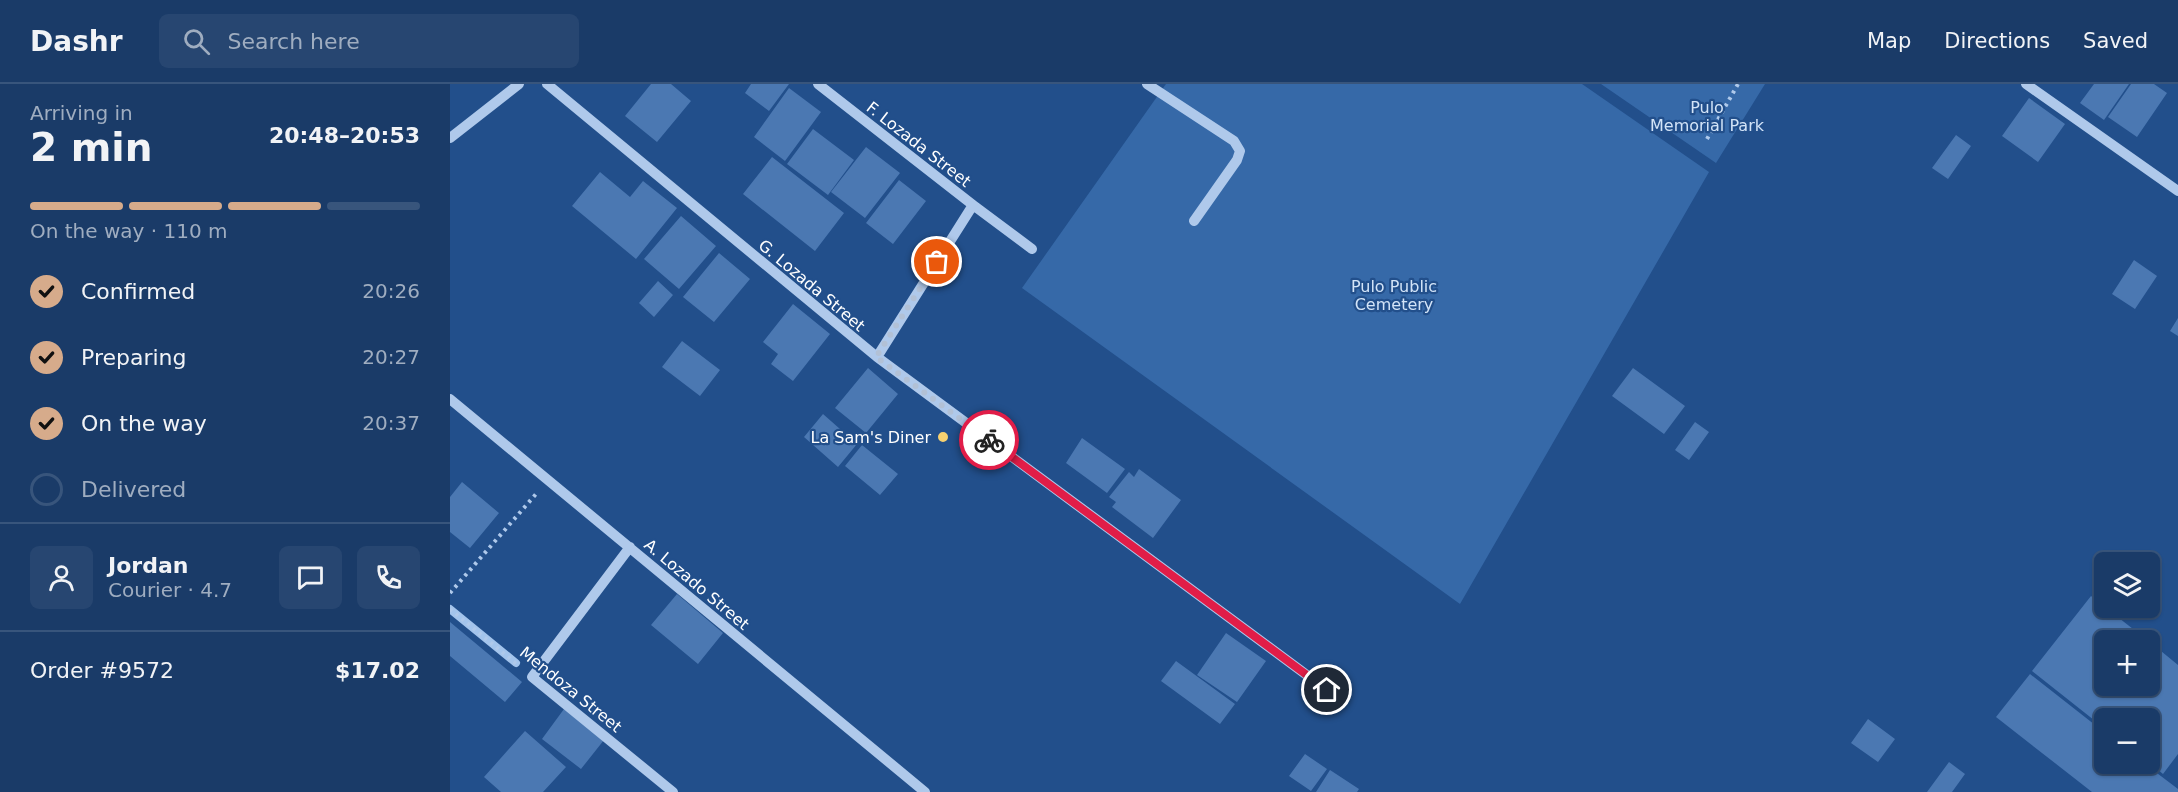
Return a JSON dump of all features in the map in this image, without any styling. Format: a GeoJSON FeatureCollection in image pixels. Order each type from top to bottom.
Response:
{"type":"FeatureCollection","features":[{"type":"Feature","properties":{"kind":"street"},"geometry":{"type":"LineString","coordinates":[[450,138],[519,84]]}},
{"type":"Feature","properties":{"kind":"street","name":"G. Lozada Street"},"geometry":{"type":"LineString","coordinates":[[548,84],[876,357],[1327,690]]}},
{"type":"Feature","properties":{"kind":"street","name":"F. Lozada Street"},"geometry":{"type":"LineString","coordinates":[[818,84],[973,205],[876,357]]}},
{"type":"Feature","properties":{"kind":"street"},"geometry":{"type":"LineString","coordinates":[[1147,84],[1234,141],[1240,151],[1237,160],[1194,221]]}},
{"type":"Feature","properties":{"kind":"street"},"geometry":{"type":"LineString","coordinates":[[2026,84],[2178,191]]}},
{"type":"Feature","properties":{"kind":"street"},"geometry":{"type":"LineString","coordinates":[[973,205],[1032,249]]}},
{"type":"Feature","properties":{"kind":"street","name":"A. Lozado Street"},"geometry":{"type":"LineString","coordinates":[[450,399],[925,792]]}},
{"type":"Feature","properties":{"kind":"street"},"geometry":{"type":"LineString","coordinates":[[532,677],[630,547]]}},
{"type":"Feature","properties":{"kind":"street","name":"Mendoza Street"},"geometry":{"type":"LineString","coordinates":[[532,677],[673,792]]}},
{"type":"Feature","properties":{"kind":"path"},"geometry":{"type":"LineString","coordinates":[[1707,139],[1738,84]]}},
{"type":"Feature","properties":{"kind":"path"},"geometry":{"type":"LineString","coordinates":[[450,592],[548,480]]}},
{"type":"Feature","properties":{"kind":"path","name":"Mendoza Street"},"geometry":{"type":"LineString","coordinates":[[450,609],[532,677]]}},
{"type":"Feature","properties":{"kind":"green space","name":"Pulo Public Cemetery"},"geometry":{"type":"Polygon","coordinates":[[[1166,84],[1582,84],[1709,172],[1460,604],[1022,288],[1166,84]]]}},
{"type":"Feature","properties":{"kind":"green space","name":"Pulo Memorial Park"},"geometry":{"type":"Polygon","coordinates":[[[1601,84],[1765,84],[1716,163],[1601,84]]]}},
{"type":"Feature","properties":{"kind":"building"},"geometry":{"type":"Polygon","coordinates":[[[651,84],[671,84],[691,101],[657,142],[625,116],[651,84]]]}},
{"type":"Feature","properties":{"kind":"building"},"geometry":{"type":"Polygon","coordinates":[[[751,84],[789,84],[769,111],[745,93],[751,84]]]}},
{"type":"Feature","properties":{"kind":"building"},"geometry":{"type":"Polygon","coordinates":[[[2094,84],[2129,84],[2104,120],[2080,103],[2094,84]]]}},
{"type":"Feature","properties":{"kind":"building"},"geometry":{"type":"Polygon","coordinates":[[[2131,84],[2154,84],[2167,93],[2137,137],[2108,117],[2131,84]]]}},
{"type":"Feature","properties":{"kind":"building"},"geometry":{"type":"Polygon","coordinates":[[[789,88],[821,112],[785,161],[754,137],[789,88]]]}},
{"type":"Feature","properties":{"kind":"building"},"geometry":{"type":"Polygon","coordinates":[[[2029,98],[2065,124],[2038,162],[2002,136],[2029,98]]]}},
{"type":"Feature","properties":{"kind":"building"},"geometry":{"type":"Polygon","coordinates":[[[813,129],[854,160],[828,195],[787,164],[813,129]]]}},
{"type":"Feature","properties":{"kind":"building"},"geometry":{"type":"Polygon","coordinates":[[[1956,135],[1971,146],[1948,179],[1932,168],[1956,135]]]}},
{"type":"Feature","properties":{"kind":"building"},"geometry":{"type":"Polygon","coordinates":[[[866,147],[900,173],[865,218],[831,192],[866,147]]]}},
{"type":"Feature","properties":{"kind":"building"},"geometry":{"type":"Polygon","coordinates":[[[772,157],[844,213],[815,251],[743,194],[772,157]]]}},
{"type":"Feature","properties":{"kind":"building"},"geometry":{"type":"Polygon","coordinates":[[[600,172],[630,197],[643,181],[677,208],[636,259],[572,206],[600,172]]]}},
{"type":"Feature","properties":{"kind":"building"},"geometry":{"type":"Polygon","coordinates":[[[899,180],[926,201],[893,244],[866,223],[899,180]]]}},
{"type":"Feature","properties":{"kind":"building"},"geometry":{"type":"Polygon","coordinates":[[[681,216],[716,246],[679,289],[644,259],[681,216]]]}},
{"type":"Feature","properties":{"kind":"building"},"geometry":{"type":"Polygon","coordinates":[[[719,253],[750,279],[714,322],[683,297],[719,253]]]}},
{"type":"Feature","properties":{"kind":"building"},"geometry":{"type":"Polygon","coordinates":[[[2134,260],[2157,276],[2135,309],[2112,294],[2134,260]]]}},
{"type":"Feature","properties":{"kind":"building"},"geometry":{"type":"Polygon","coordinates":[[[658,281],[673,295],[654,317],[639,303],[658,281]]]}},
{"type":"Feature","properties":{"kind":"building"},"geometry":{"type":"Polygon","coordinates":[[[793,304],[830,334],[793,381],[771,364],[778,354],[763,342],[793,304]]]}},
{"type":"Feature","properties":{"kind":"building"},"geometry":{"type":"Polygon","coordinates":[[[2178,318],[2178,336],[2170,331],[2178,318]]]}},
{"type":"Feature","properties":{"kind":"building"},"geometry":{"type":"Polygon","coordinates":[[[682,341],[720,370],[700,396],[662,367],[682,341]]]}},
{"type":"Feature","properties":{"kind":"building"},"geometry":{"type":"Polygon","coordinates":[[[868,368],[898,394],[866,433],[835,408],[868,368]]]}},
{"type":"Feature","properties":{"kind":"building"},"geometry":{"type":"Polygon","coordinates":[[[1633,368],[1685,406],[1664,434],[1612,396],[1633,368]]]}},
{"type":"Feature","properties":{"kind":"building"},"geometry":{"type":"Polygon","coordinates":[[[823,414],[857,444],[838,467],[804,437],[823,414]]]}},
{"type":"Feature","properties":{"kind":"building"},"geometry":{"type":"Polygon","coordinates":[[[1695,422],[1709,432],[1689,460],[1675,450],[1695,422]]]}},
{"type":"Feature","properties":{"kind":"building"},"geometry":{"type":"Polygon","coordinates":[[[1082,438],[1125,469],[1107,493],[1066,463],[1082,438]]]}},
{"type":"Feature","properties":{"kind":"building"},"geometry":{"type":"Polygon","coordinates":[[[862,445],[898,474],[880,495],[845,466],[862,445]]]}},
{"type":"Feature","properties":{"kind":"building"},"geometry":{"type":"Polygon","coordinates":[[[1139,469],[1181,500],[1153,538],[1112,507],[1116,502],[1109,497],[1129,472],[1134,477],[1139,469]]]}},
{"type":"Feature","properties":{"kind":"building"},"geometry":{"type":"Polygon","coordinates":[[[462,482],[499,513],[470,548],[450,532],[450,497],[462,482]]]}},
{"type":"Feature","properties":{"kind":"building"},"geometry":{"type":"Polygon","coordinates":[[[677,594],[723,633],[698,664],[651,625],[677,594]]]}},
{"type":"Feature","properties":{"kind":"building"},"geometry":{"type":"Polygon","coordinates":[[[2091,596],[2094,598],[2094,618],[2119,618],[2134,630],[2094,630],[2094,696],[2160,696],[2160,650],[2178,665],[2178,754],[2163,774],[2160,771],[2160,708],[2094,708],[2094,720],[2032,671],[2091,596]]]}},
{"type":"Feature","properties":{"kind":"building"},"geometry":{"type":"Polygon","coordinates":[[[450,622],[522,682],[505,702],[450,656],[450,622]]]}},
{"type":"Feature","properties":{"kind":"building"},"geometry":{"type":"Polygon","coordinates":[[[1226,633],[1266,661],[1237,702],[1197,675],[1226,633]]]}},
{"type":"Feature","properties":{"kind":"building"},"geometry":{"type":"Polygon","coordinates":[[[1176,661],[1235,704],[1220,724],[1161,681],[1176,661]]]}},
{"type":"Feature","properties":{"kind":"building"},"geometry":{"type":"Polygon","coordinates":[[[2030,674],[2094,724],[2094,774],[2158,774],[2178,789],[2178,792],[2092,792],[1996,717],[2030,674]]]}},
{"type":"Feature","properties":{"kind":"building"},"geometry":{"type":"Polygon","coordinates":[[[564,709],[604,740],[581,769],[542,739],[564,709]]]}},
{"type":"Feature","properties":{"kind":"building"},"geometry":{"type":"Polygon","coordinates":[[[1868,719],[1895,739],[1878,762],[1851,743],[1868,719]]]}},
{"type":"Feature","properties":{"kind":"building"},"geometry":{"type":"Polygon","coordinates":[[[525,731],[566,767],[543,792],[501,792],[484,777],[525,731]]]}},
{"type":"Feature","properties":{"kind":"building"},"geometry":{"type":"Polygon","coordinates":[[[1305,754],[1327,769],[1311,791],[1289,776],[1305,754]]]}},
{"type":"Feature","properties":{"kind":"building"},"geometry":{"type":"Polygon","coordinates":[[[1949,762],[1965,774],[1952,792],[1927,792],[1949,762]]]}},
{"type":"Feature","properties":{"kind":"building"},"geometry":{"type":"Polygon","coordinates":[[[1330,770],[1359,789],[1357,792],[1316,792],[1330,770]]]}},
{"type":"Feature","properties":{"kind":"waterway"},"geometry":{"type":"LineString","coordinates":[[450,609],[516,663]]}},
{"type":"Feature","properties":{"kind":"way so far"},"geometry":{"type":"LineString","coordinates":[[937,262],[876,357],[989,440]]}},
{"type":"Feature","properties":{"kind":"place","name":"La Sam's Diner"},"geometry":{"type":"Point","coordinates":[943,437]}},
{"type":"Feature","properties":{"kind":"route"},"geometry":{"type":"LineString","coordinates":[[989,440],[1327,690]]}}]}
